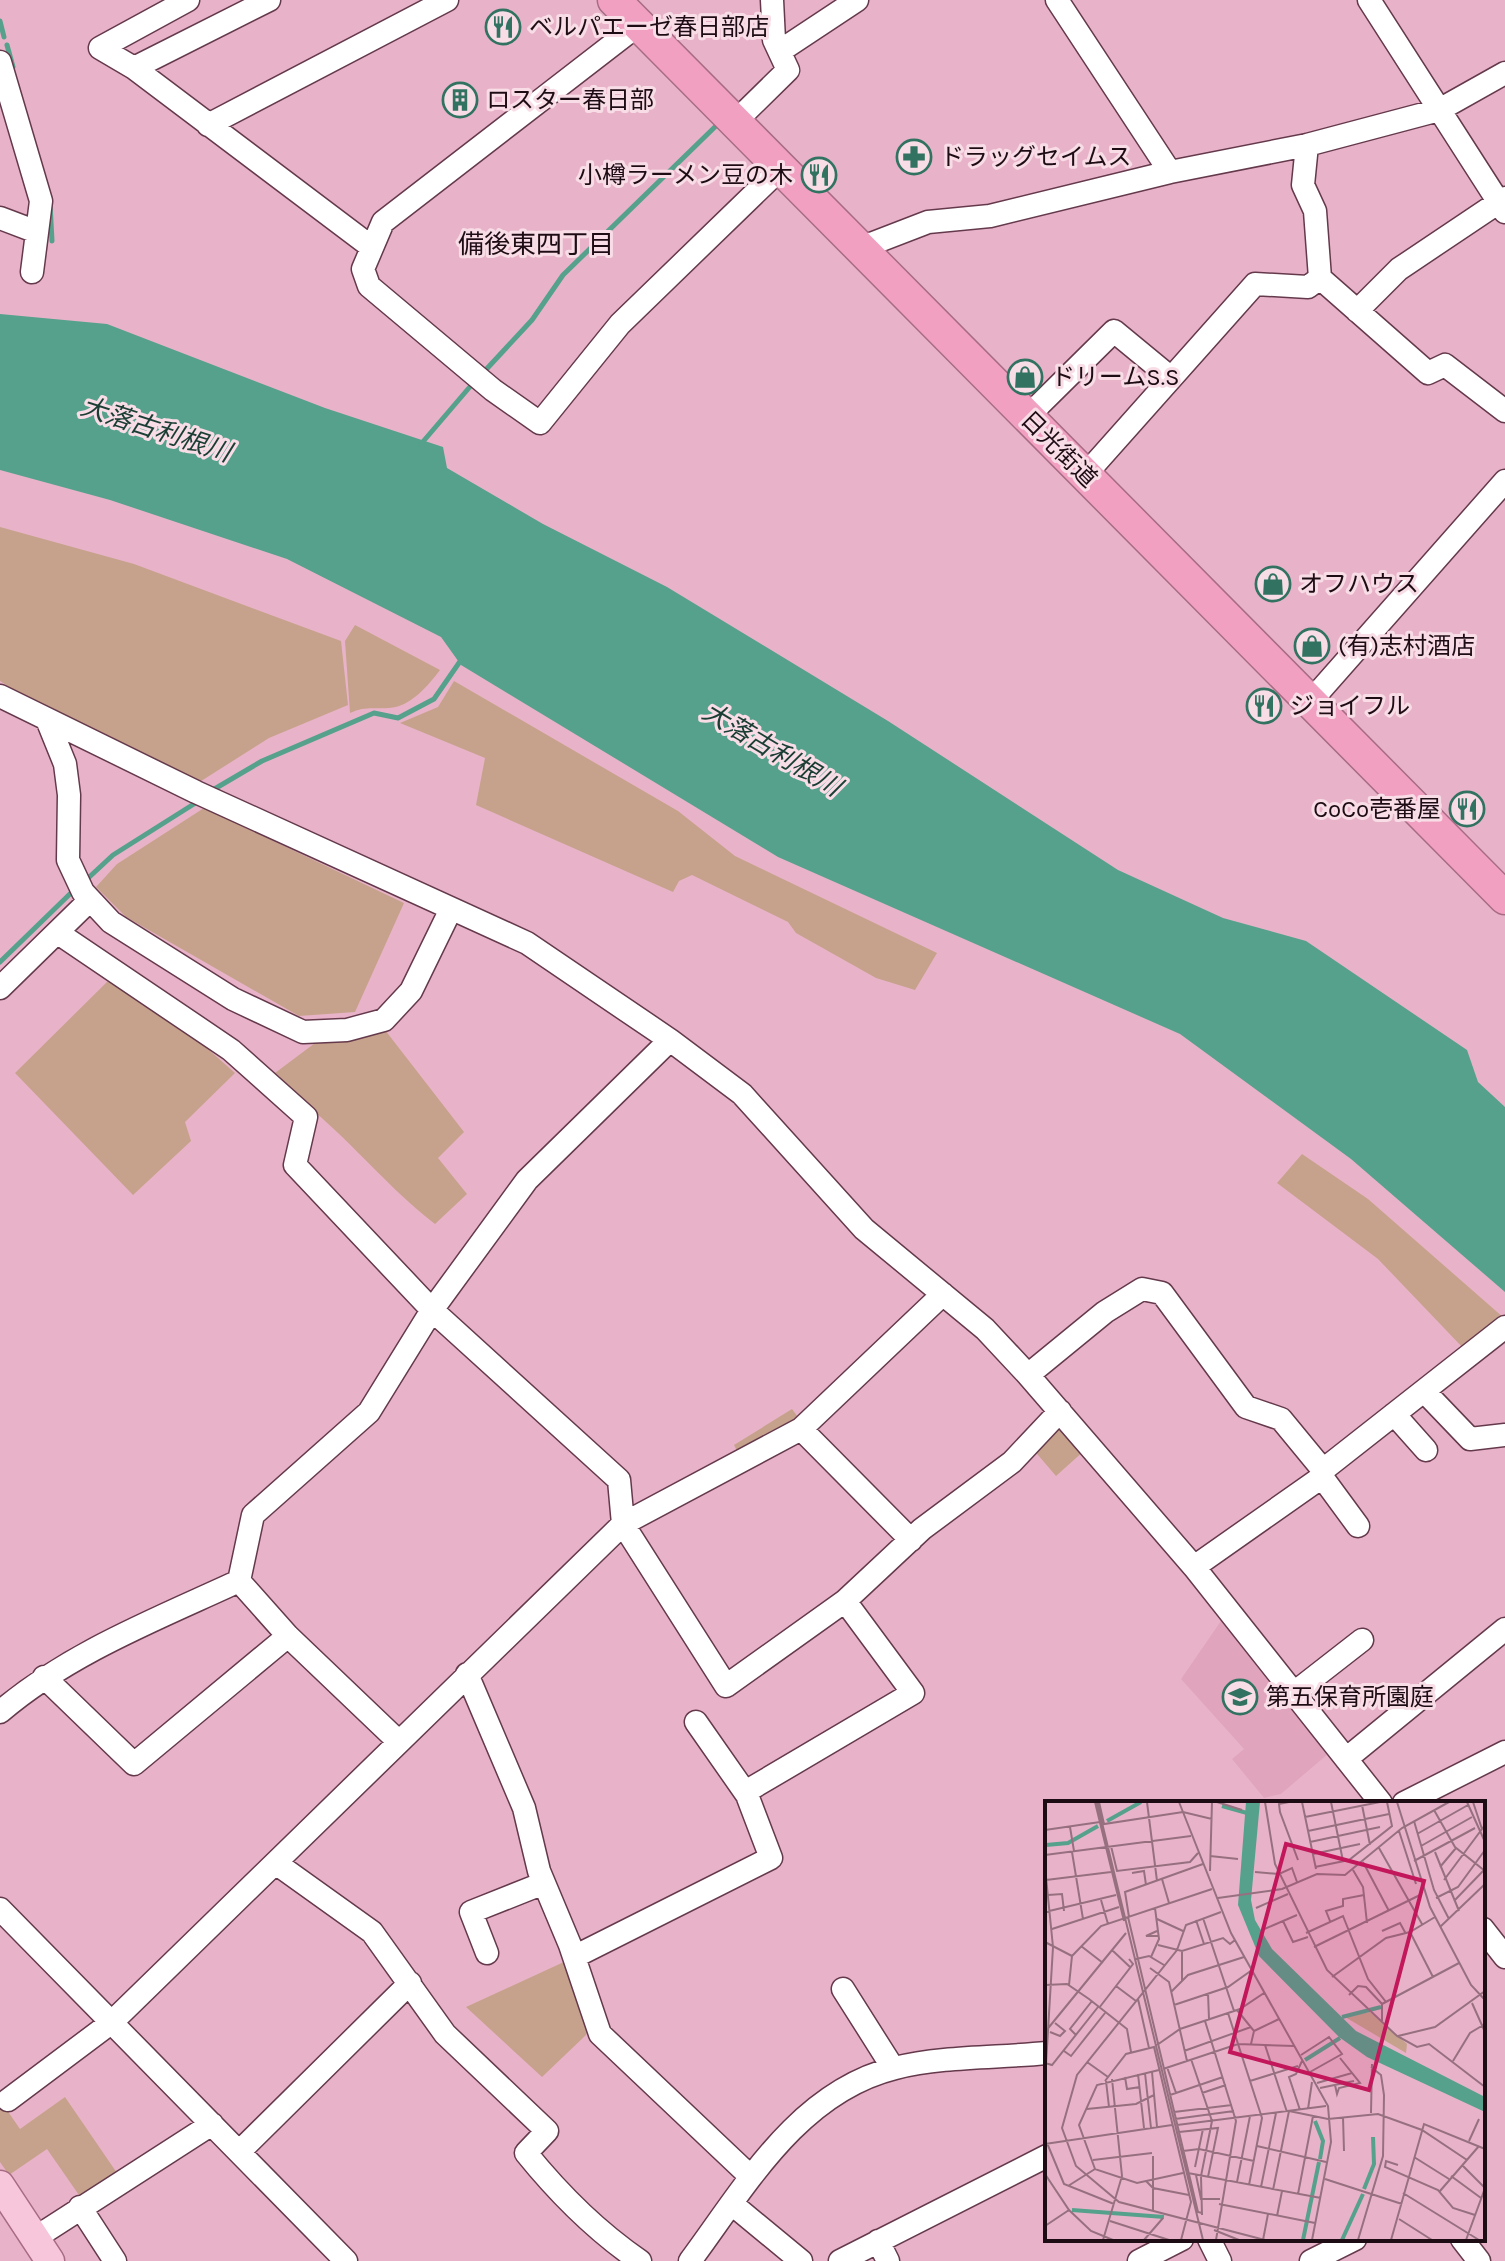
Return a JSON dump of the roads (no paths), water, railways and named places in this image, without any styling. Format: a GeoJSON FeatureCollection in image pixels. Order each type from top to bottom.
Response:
{"type":"FeatureCollection","features":[{"type":"Feature","properties":{"kind":"highway","name":"日光街道"},"geometry":{"type":"LineString","coordinates":[[614,0],[1310,702],[1502,889]]}},
{"type":"Feature","properties":{"kind":"main road"},"geometry":{"type":"LineString","coordinates":[[0,2185],[43,2250]]}},
{"type":"Feature","properties":{"kind":"street"},"geometry":{"type":"LineString","coordinates":[[188,0],[100,48],[134,68],[370,246]]}},
{"type":"Feature","properties":{"kind":"street"},"geometry":{"type":"LineString","coordinates":[[134,68],[269,0]]}},
{"type":"Feature","properties":{"kind":"street"},"geometry":{"type":"LineString","coordinates":[[208,125],[447,0]]}},
{"type":"Feature","properties":{"kind":"street"},"geometry":{"type":"LineString","coordinates":[[727,112],[788,70],[774,40],[772,0]]}},
{"type":"Feature","properties":{"kind":"street"},"geometry":{"type":"LineString","coordinates":[[780,51],[857,0]]}},
{"type":"Feature","properties":{"kind":"street"},"geometry":{"type":"LineString","coordinates":[[1057,0],[1170,172]]}},
{"type":"Feature","properties":{"kind":"street"},"geometry":{"type":"LineString","coordinates":[[1357,311],[1399,269],[1503,204],[1369,0]]}},
{"type":"Feature","properties":{"kind":"street"},"geometry":{"type":"LineString","coordinates":[[638,25],[383,222],[370,246],[363,269],[369,286],[479,378],[540,423],[620,324],[781,168]]}},
{"type":"Feature","properties":{"kind":"street"},"geometry":{"type":"LineString","coordinates":[[0,62],[41,201],[32,272]]}},
{"type":"Feature","properties":{"kind":"street"},"geometry":{"type":"LineString","coordinates":[[858,249],[928,222],[990,216],[1170,172],[1307,145],[1439,110],[1505,73]]}},
{"type":"Feature","properties":{"kind":"street"},"geometry":{"type":"LineString","coordinates":[[1307,145],[1303,185],[1315,211],[1320,278],[1428,373],[1445,365],[1505,411]]}},
{"type":"Feature","properties":{"kind":"street"},"geometry":{"type":"LineString","coordinates":[[0,218],[37,232]]}},
{"type":"Feature","properties":{"kind":"street"},"geometry":{"type":"LineString","coordinates":[[1085,475],[1255,284],[1308,287],[1320,278]]}},
{"type":"Feature","properties":{"kind":"street"},"geometry":{"type":"LineString","coordinates":[[1027,417],[1114,331],[1171,378]]}},
{"type":"Feature","properties":{"kind":"street"},"geometry":{"type":"LineString","coordinates":[[1310,702],[1505,481]]}},
{"type":"Feature","properties":{"kind":"street"},"geometry":{"type":"LineString","coordinates":[[0,696],[48,722],[527,943],[670,1040],[742,1094],[864,1229],[985,1329],[1028,1375],[1194,1567],[1379,1801]]}},
{"type":"Feature","properties":{"kind":"street"},"geometry":{"type":"LineString","coordinates":[[48,722],[65,764],[69,795],[68,860],[90,900],[111,922],[233,999],[303,1032],[347,1030],[384,1020],[411,991],[451,909]]}},
{"type":"Feature","properties":{"kind":"street"},"geometry":{"type":"LineString","coordinates":[[0,988],[90,900]]}},
{"type":"Feature","properties":{"kind":"street"},"geometry":{"type":"LineString","coordinates":[[58,933],[231,1050],[306,1117],[295,1165],[432,1310],[619,1480],[623,1524],[726,1686],[845,1601],[911,1540],[1012,1462],[1060,1411]]}},
{"type":"Feature","properties":{"kind":"street"},"geometry":{"type":"LineString","coordinates":[[239,1581],[253,1515],[369,1412],[432,1310],[527,1180],[670,1040]]}},
{"type":"Feature","properties":{"kind":"street"},"geometry":{"type":"LineString","coordinates":[[1028,1375],[1105,1312],[1142,1289],[1162,1293],[1246,1407],[1281,1419],[1358,1526]]}},
{"type":"Feature","properties":{"kind":"street"},"geometry":{"type":"LineString","coordinates":[[8,2100],[112,2022],[623,1524],[801,1429],[943,1294]]}},
{"type":"Feature","properties":{"kind":"street"},"geometry":{"type":"LineString","coordinates":[[1194,1567],[1323,1474],[1505,1327]]}},
{"type":"Feature","properties":{"kind":"street"},"geometry":{"type":"LineString","coordinates":[[1424,1391],[1470,1439],[1505,1435]]}},
{"type":"Feature","properties":{"kind":"street"},"geometry":{"type":"LineString","coordinates":[[1394,1414],[1426,1450]]}},
{"type":"Feature","properties":{"kind":"street"},"geometry":{"type":"LineString","coordinates":[[801,1429],[911,1540]]}},
{"type":"Feature","properties":{"kind":"street"},"geometry":{"type":"LineString","coordinates":[[239,1581],[288,1636],[398,1741]]}},
{"type":"Feature","properties":{"kind":"street"},"geometry":{"type":"LineString","coordinates":[[4,1701],[134,1629],[239,1581]]}},
{"type":"Feature","properties":{"kind":"street"},"geometry":{"type":"LineString","coordinates":[[747,1795],[752,1788],[913,1693],[845,1601]]}},
{"type":"Feature","properties":{"kind":"street"},"geometry":{"type":"LineString","coordinates":[[1346,1759],[1505,1629]]}},
{"type":"Feature","properties":{"kind":"street"},"geometry":{"type":"LineString","coordinates":[[44,1677],[134,1764],[288,1636]]}},
{"type":"Feature","properties":{"kind":"street"},"geometry":{"type":"LineString","coordinates":[[1294,1693],[1362,1640]]}},
{"type":"Feature","properties":{"kind":"street"},"geometry":{"type":"LineString","coordinates":[[467,1674],[524,1808],[544,1883],[600,2034],[751,2177]]}},
{"type":"Feature","properties":{"kind":"street"},"geometry":{"type":"LineString","coordinates":[[574,1957],[771,1858],[747,1795],[696,1722]]}},
{"type":"Feature","properties":{"kind":"street"},"geometry":{"type":"LineString","coordinates":[[1408,1801],[1505,1752]]}},
{"type":"Feature","properties":{"kind":"street"},"geometry":{"type":"LineString","coordinates":[[277,1864],[372,1932],[445,2034],[547,2131],[526,2153],[551,2184],[604,2236],[640,2261]]}},
{"type":"Feature","properties":{"kind":"street"},"geometry":{"type":"LineString","coordinates":[[487,1953],[471,1912],[544,1883]]}},
{"type":"Feature","properties":{"kind":"street"},"geometry":{"type":"LineString","coordinates":[[0,1909],[346,2261]]}},
{"type":"Feature","properties":{"kind":"street"},"geometry":{"type":"LineString","coordinates":[[1490,1937],[1505,1957]]}},
{"type":"Feature","properties":{"kind":"street"},"geometry":{"type":"LineString","coordinates":[[239,2152],[410,1983]]}},
{"type":"Feature","properties":{"kind":"street"},"geometry":{"type":"LineString","coordinates":[[843,1989],[893,2068]]}},
{"type":"Feature","properties":{"kind":"street"},"geometry":{"type":"LineString","coordinates":[[690,2261],[778,2144],[823,2102],[893,2068],[1045,2053]]}},
{"type":"Feature","properties":{"kind":"street"},"geometry":{"type":"LineString","coordinates":[[43,2250],[80,2207],[212,2124]]}},
{"type":"Feature","properties":{"kind":"street"},"geometry":{"type":"LineString","coordinates":[[840,2261],[883,2251],[1045,2157]]}},
{"type":"Feature","properties":{"kind":"street"},"geometry":{"type":"LineString","coordinates":[[732,2204],[801,2261]]}},
{"type":"Feature","properties":{"kind":"street"},"geometry":{"type":"LineString","coordinates":[[80,2207],[115,2261]]}},
{"type":"Feature","properties":{"kind":"street"},"geometry":{"type":"LineString","coordinates":[[1139,2261],[1178,2241]]}},
{"type":"Feature","properties":{"kind":"street"},"geometry":{"type":"LineString","coordinates":[[1210,2241],[1220,2261]]}},
{"type":"Feature","properties":{"kind":"street"},"geometry":{"type":"LineString","coordinates":[[1311,2261],[1351,2241]]}},
{"type":"Feature","properties":{"kind":"street"},"geometry":{"type":"LineString","coordinates":[[1464,2241],[1479,2261]]}},
{"type":"Feature","properties":{"kind":"water","name":"大落古利根川"},"geometry":{"type":"Polygon","coordinates":[[[0,314],[107,324],[325,408],[443,447],[447,468],[543,524],[667,587],[888,721],[1118,870],[1223,918],[1306,941],[1467,1050],[1478,1082],[1505,1107],[1505,1292],[1351,1159],[1180,1034],[778,857],[461,665],[441,637],[287,559],[110,500],[0,470],[0,314]]]}},
{"type":"Feature","properties":{"kind":"waterway"},"geometry":{"type":"LineString","coordinates":[[0,21],[4,37]]}},
{"type":"Feature","properties":{"kind":"waterway"},"geometry":{"type":"LineString","coordinates":[[7,45],[13,67]]}},
{"type":"Feature","properties":{"kind":"waterway"},"geometry":{"type":"LineString","coordinates":[[481,375],[532,320],[563,275],[721,121]]}},
{"type":"Feature","properties":{"kind":"waterway"},"geometry":{"type":"LineString","coordinates":[[50,204],[52,241]]}},
{"type":"Feature","properties":{"kind":"waterway"},"geometry":{"type":"LineString","coordinates":[[421,444],[474,382]]}},
{"type":"Feature","properties":{"kind":"waterway"},"geometry":{"type":"LineString","coordinates":[[211,791],[262,761],[374,713],[398,718],[434,699],[461,660]]}},
{"type":"Feature","properties":{"kind":"waterway"},"geometry":{"type":"LineString","coordinates":[[85,881],[113,855],[197,802]]}},
{"type":"Feature","properties":{"kind":"waterway"},"geometry":{"type":"LineString","coordinates":[[0,962],[74,890]]}},
{"type":"Feature","properties":{"kind":"place","name":"ベルパエーゼ春日部店"},"geometry":{"type":"Point","coordinates":[503,27]}},
{"type":"Feature","properties":{"kind":"place","name":"ロスター春日部"},"geometry":{"type":"Point","coordinates":[460,100]}},
{"type":"Feature","properties":{"kind":"place","name":"ドラッグセイムス"},"geometry":{"type":"Point","coordinates":[914,157]}},
{"type":"Feature","properties":{"kind":"place","name":"小樽ラーメン豆の木"},"geometry":{"type":"Point","coordinates":[819,175]}},
{"type":"Feature","properties":{"kind":"place","name":"ドリームS.S"},"geometry":{"type":"Point","coordinates":[1025,377]}},
{"type":"Feature","properties":{"kind":"place","name":"オフハウス"},"geometry":{"type":"Point","coordinates":[1273,584]}},
{"type":"Feature","properties":{"kind":"place","name":"(有)志村酒店"},"geometry":{"type":"Point","coordinates":[1312,646]}},
{"type":"Feature","properties":{"kind":"place","name":"ジョイフル"},"geometry":{"type":"Point","coordinates":[1264,706]}},
{"type":"Feature","properties":{"kind":"place","name":"CoCo壱番屋"},"geometry":{"type":"Point","coordinates":[1467,809]}},
{"type":"Feature","properties":{"kind":"place","name":"第五保育所園庭"},"geometry":{"type":"Point","coordinates":[1240,1697]}},
{"type":"Feature","properties":{"kind":"district","name":"備後東四丁目"},"geometry":{"type":"Point","coordinates":[536,244]}}]}
